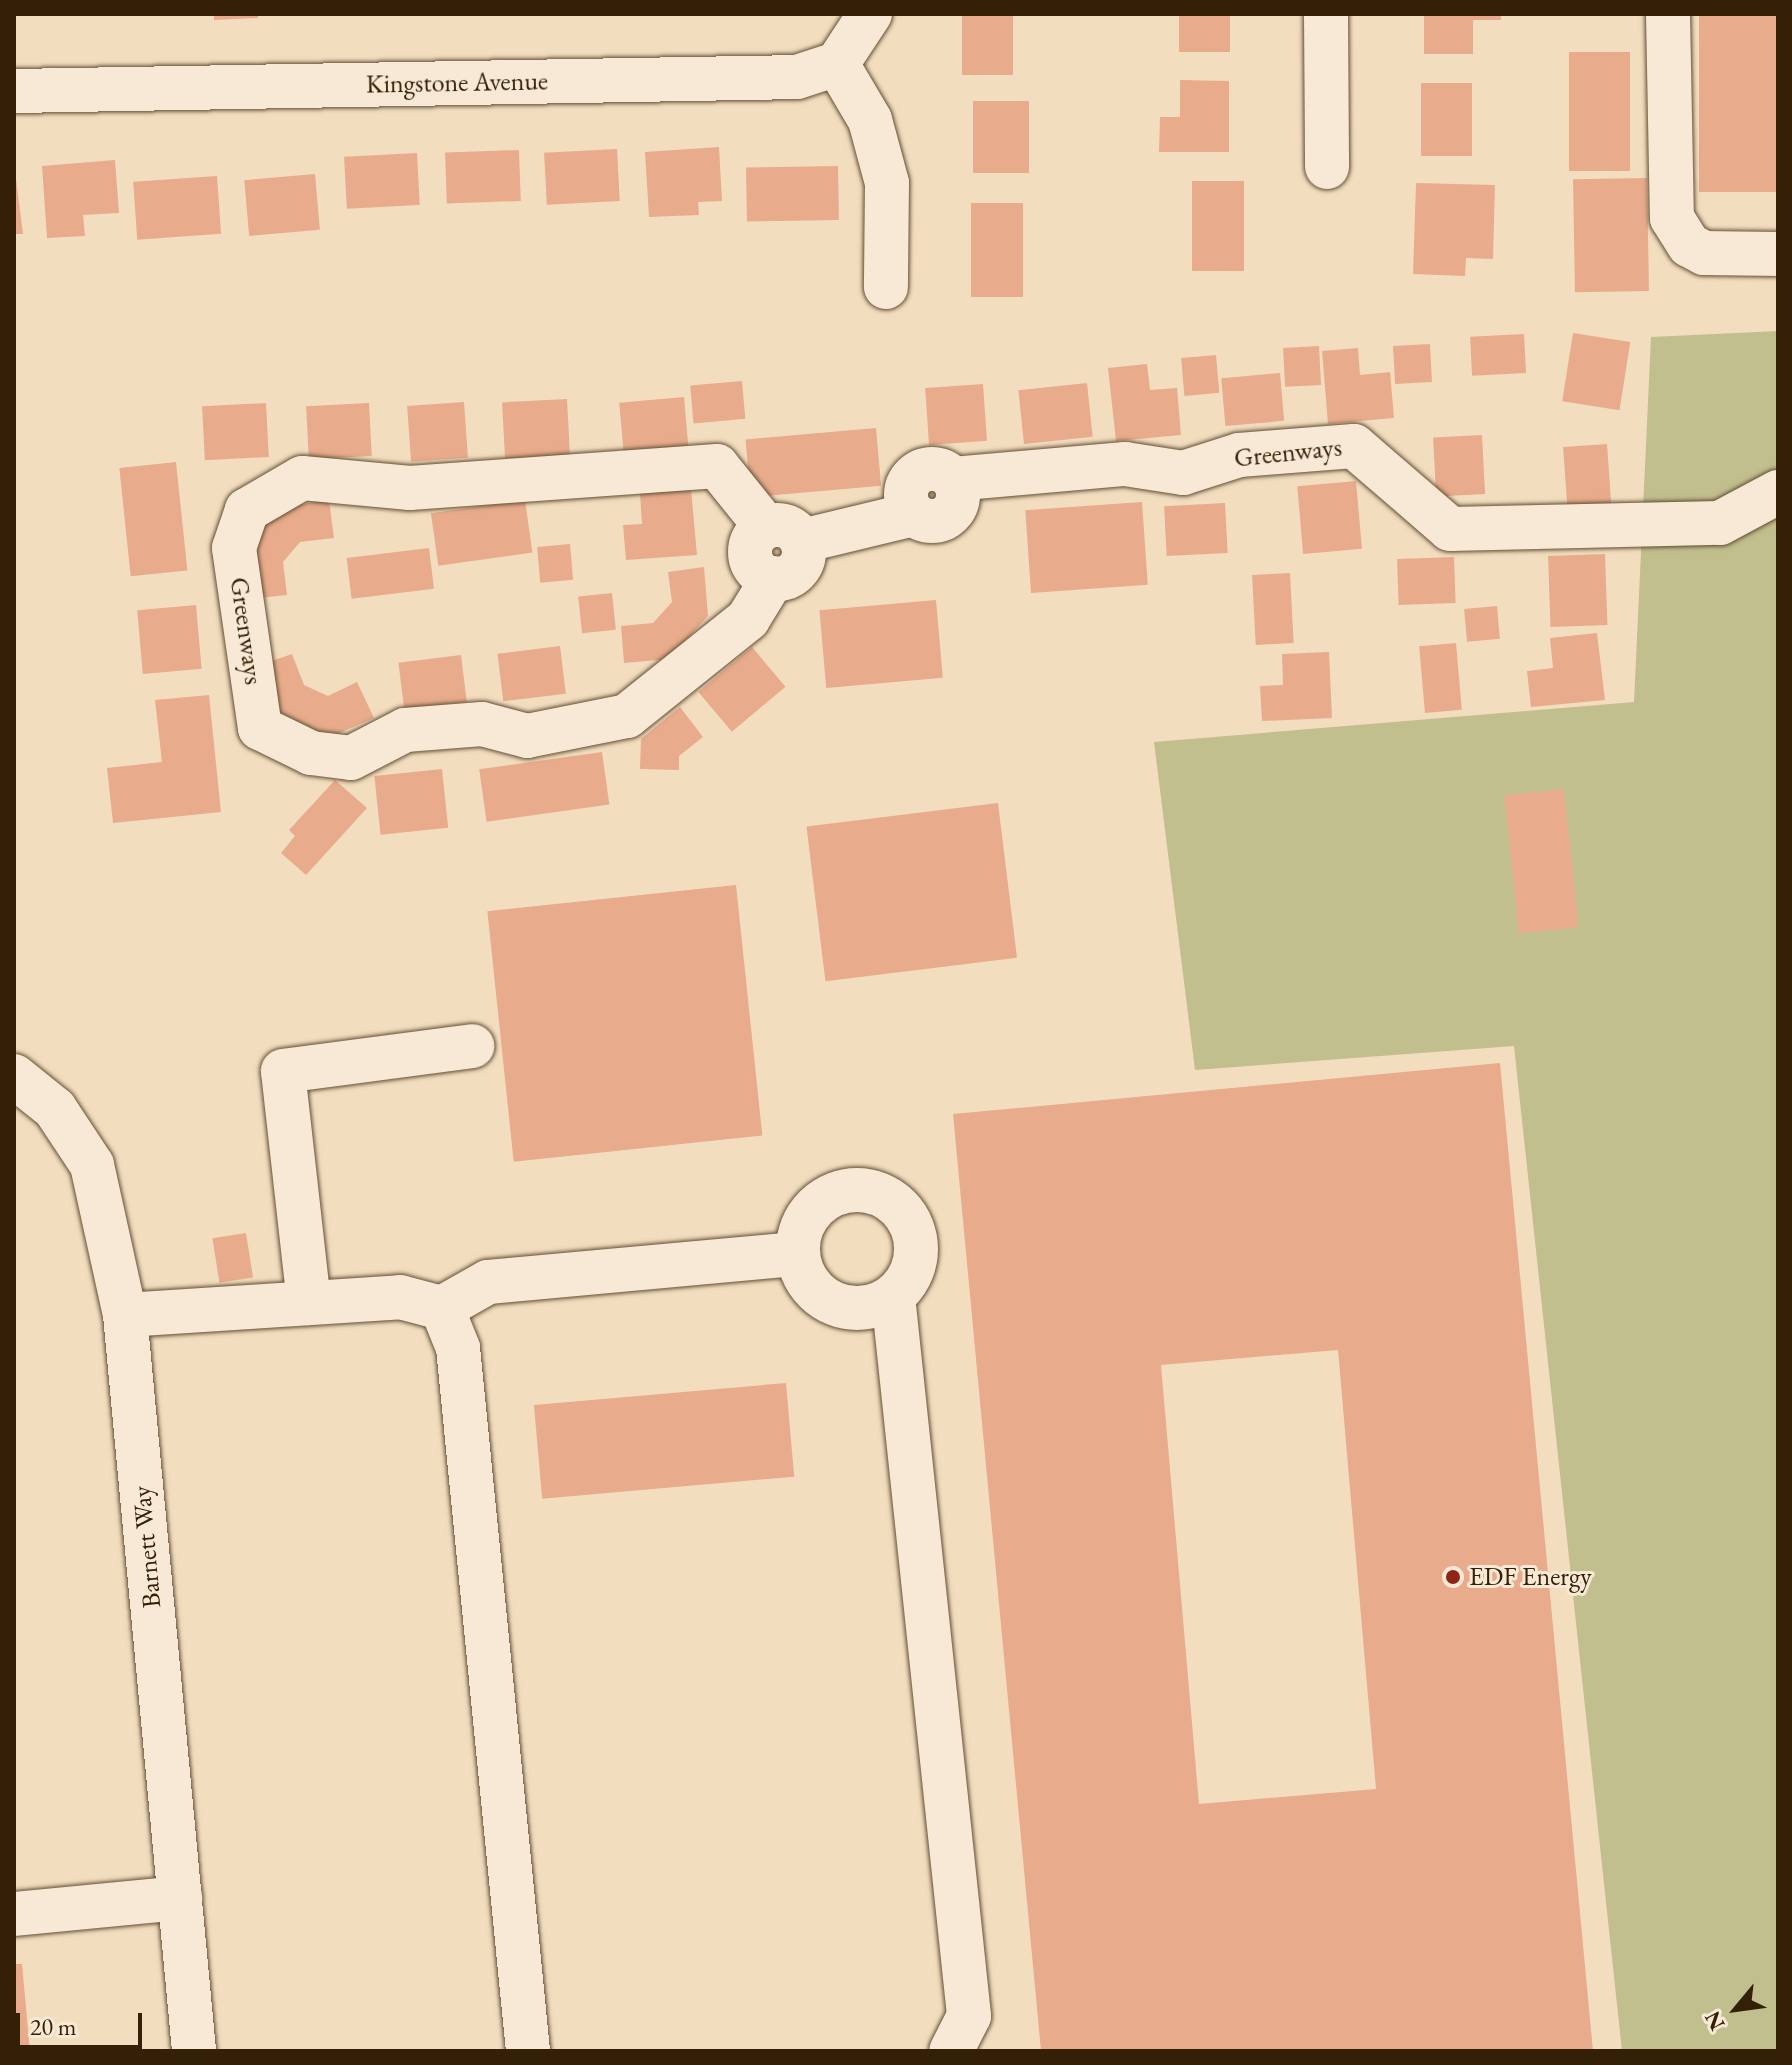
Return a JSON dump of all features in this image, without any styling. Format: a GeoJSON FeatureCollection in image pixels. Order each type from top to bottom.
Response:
{"type":"FeatureCollection","features":[{"type":"Feature","properties":{"kind":"street"},"geometry":{"type":"LineString","coordinates":[[870,14],[837,64],[870,120],[887,183],[886,287]]}},
{"type":"Feature","properties":{"kind":"street"},"geometry":{"type":"LineString","coordinates":[[1326,14],[1327,167]]}},
{"type":"Feature","properties":{"kind":"street"},"geometry":{"type":"LineString","coordinates":[[1668,14],[1672,218],[1689,245],[1704,253],[1778,254]]}},
{"type":"Feature","properties":{"kind":"street","name":"Kingstone Avenue"},"geometry":{"type":"LineString","coordinates":[[14,91],[797,77],[837,64]]}},
{"type":"Feature","properties":{"kind":"street","name":"Greenways"},"geometry":{"type":"LineString","coordinates":[[784,534],[717,466],[410,488],[302,478],[247,510],[234,548],[260,728],[311,753],[351,758],[405,730],[482,724],[527,736],[627,716],[748,619],[773,578],[751,558],[755,536],[784,534],[914,514],[906,493],[916,473],[937,469],[953,479],[1125,464],[1183,473],[1239,455],[1354,446],[1450,529],[1720,523],[1778,492]]}},
{"type":"Feature","properties":{"kind":"street"},"geometry":{"type":"LineString","coordinates":[[309,1303],[283,1071],[472,1046]]}},
{"type":"Feature","properties":{"kind":"street","name":"Barnett Way"},"geometry":{"type":"LineString","coordinates":[[14,1076],[55,1109],[92,1165],[125,1315],[194,2051]]}},
{"type":"Feature","properties":{"kind":"street"},"geometry":{"type":"LineString","coordinates":[[855,1188],[876,1192],[905,1213],[916,1236],[908,1281],[893,1296],[873,1307],[832,1304],[806,1280],[797,1254],[812,1208],[855,1188]]}},
{"type":"Feature","properties":{"kind":"street"},"geometry":{"type":"LineString","coordinates":[[125,1315],[400,1297],[442,1308],[488,1282],[797,1254]]}},
{"type":"Feature","properties":{"kind":"street"},"geometry":{"type":"LineString","coordinates":[[893,1296],[969,2016],[951,2051]]}},
{"type":"Feature","properties":{"kind":"street"},"geometry":{"type":"LineString","coordinates":[[442,1308],[458,1348],[528,2051]]}},
{"type":"Feature","properties":{"kind":"street"},"geometry":{"type":"LineString","coordinates":[[14,1914],[180,1898]]}},
{"type":"Feature","properties":{"kind":"shaded area"},"geometry":{"type":"Polygon","coordinates":[[[1778,331],[1778,2051],[1622,2051],[1514,1046],[1195,1070],[1154,742],[1634,702],[1651,337],[1778,331]]]}},
{"type":"Feature","properties":{"kind":"building"},"geometry":{"type":"Polygon","coordinates":[[[214,14],[258,14],[258,18],[214,20],[214,14]]]}},
{"type":"Feature","properties":{"kind":"building"},"geometry":{"type":"Polygon","coordinates":[[[962,14],[1013,14],[1013,75],[962,75],[962,14]]]}},
{"type":"Feature","properties":{"kind":"building"},"geometry":{"type":"Polygon","coordinates":[[[1179,14],[1230,14],[1230,52],[1179,52],[1179,14]]]}},
{"type":"Feature","properties":{"kind":"building"},"geometry":{"type":"Polygon","coordinates":[[[1424,14],[1501,14],[1501,20],[1473,20],[1473,54],[1424,54],[1424,14]]]}},
{"type":"Feature","properties":{"kind":"building"},"geometry":{"type":"Polygon","coordinates":[[[1699,14],[1778,14],[1778,192],[1699,192],[1699,14]]]}},
{"type":"Feature","properties":{"kind":"building"},"geometry":{"type":"Polygon","coordinates":[[[1569,52],[1630,52],[1630,171],[1569,171],[1569,52]]]}},
{"type":"Feature","properties":{"kind":"building"},"geometry":{"type":"Polygon","coordinates":[[[1180,80],[1229,81],[1229,152],[1159,152],[1160,117],[1180,117],[1180,80]]]}},
{"type":"Feature","properties":{"kind":"building"},"geometry":{"type":"Polygon","coordinates":[[[1421,83],[1472,83],[1472,156],[1421,156],[1421,83]]]}},
{"type":"Feature","properties":{"kind":"building"},"geometry":{"type":"Polygon","coordinates":[[[973,101],[1029,101],[1029,173],[973,173],[973,101]]]}},
{"type":"Feature","properties":{"kind":"building"},"geometry":{"type":"Polygon","coordinates":[[[719,147],[722,201],[698,202],[699,215],[649,217],[645,152],[719,147]]]}},
{"type":"Feature","properties":{"kind":"building"},"geometry":{"type":"Polygon","coordinates":[[[617,149],[620,201],[547,205],[544,153],[617,149]]]}},
{"type":"Feature","properties":{"kind":"building"},"geometry":{"type":"Polygon","coordinates":[[[519,150],[521,201],[447,204],[445,153],[519,150]]]}},
{"type":"Feature","properties":{"kind":"building"},"geometry":{"type":"Polygon","coordinates":[[[417,153],[420,205],[347,209],[344,157],[417,153]]]}},
{"type":"Feature","properties":{"kind":"building"},"geometry":{"type":"Polygon","coordinates":[[[115,160],[119,213],[83,215],[85,236],[47,238],[42,166],[115,160]]]}},
{"type":"Feature","properties":{"kind":"building"},"geometry":{"type":"Polygon","coordinates":[[[14,163],[23,234],[14,234],[14,163]]]}},
{"type":"Feature","properties":{"kind":"building"},"geometry":{"type":"Polygon","coordinates":[[[838,166],[839,220],[747,222],[746,168],[838,166]]]}},
{"type":"Feature","properties":{"kind":"building"},"geometry":{"type":"Polygon","coordinates":[[[315,174],[320,230],[249,236],[244,180],[315,174]]]}},
{"type":"Feature","properties":{"kind":"building"},"geometry":{"type":"Polygon","coordinates":[[[217,176],[221,234],[137,240],[133,182],[217,176]]]}},
{"type":"Feature","properties":{"kind":"building"},"geometry":{"type":"Polygon","coordinates":[[[1647,178],[1649,291],[1575,292],[1573,179],[1647,178]]]}},
{"type":"Feature","properties":{"kind":"building"},"geometry":{"type":"Polygon","coordinates":[[[1192,181],[1244,181],[1244,271],[1192,271],[1192,181]]]}},
{"type":"Feature","properties":{"kind":"building"},"geometry":{"type":"Polygon","coordinates":[[[1416,183],[1495,185],[1493,259],[1466,258],[1465,276],[1413,274],[1416,183]]]}},
{"type":"Feature","properties":{"kind":"building"},"geometry":{"type":"Polygon","coordinates":[[[971,203],[1023,203],[1023,297],[971,297],[971,203]]]}},
{"type":"Feature","properties":{"kind":"building"},"geometry":{"type":"Polygon","coordinates":[[[1573,333],[1630,342],[1619,410],[1562,401],[1573,333]]]}},
{"type":"Feature","properties":{"kind":"building"},"geometry":{"type":"Polygon","coordinates":[[[1524,334],[1526,373],[1472,376],[1470,337],[1524,334]]]}},
{"type":"Feature","properties":{"kind":"building"},"geometry":{"type":"Polygon","coordinates":[[[1430,344],[1432,382],[1395,384],[1393,346],[1430,344]]]}},
{"type":"Feature","properties":{"kind":"building"},"geometry":{"type":"Polygon","coordinates":[[[1319,346],[1321,385],[1285,387],[1283,348],[1319,346]]]}},
{"type":"Feature","properties":{"kind":"building"},"geometry":{"type":"Polygon","coordinates":[[[1358,348],[1360,375],[1390,372],[1394,418],[1328,424],[1322,351],[1358,348]]]}},
{"type":"Feature","properties":{"kind":"building"},"geometry":{"type":"Polygon","coordinates":[[[1216,355],[1219,393],[1184,396],[1181,358],[1216,355]]]}},
{"type":"Feature","properties":{"kind":"building"},"geometry":{"type":"Polygon","coordinates":[[[1147,364],[1150,390],[1177,388],[1181,435],[1116,441],[1108,368],[1147,364]]]}},
{"type":"Feature","properties":{"kind":"building"},"geometry":{"type":"Polygon","coordinates":[[[1280,373],[1284,421],[1225,426],[1221,378],[1280,373]]]}},
{"type":"Feature","properties":{"kind":"building"},"geometry":{"type":"Polygon","coordinates":[[[742,381],[745,419],[694,423],[690,386],[742,381]]]}},
{"type":"Feature","properties":{"kind":"building"},"geometry":{"type":"Polygon","coordinates":[[[1087,383],[1093,437],[1024,444],[1018,390],[1087,383]]]}},
{"type":"Feature","properties":{"kind":"building"},"geometry":{"type":"Polygon","coordinates":[[[983,384],[987,441],[929,445],[925,388],[983,384]]]}},
{"type":"Feature","properties":{"kind":"building"},"geometry":{"type":"Polygon","coordinates":[[[684,397],[689,453],[624,458],[619,403],[684,397]]]}},
{"type":"Feature","properties":{"kind":"building"},"geometry":{"type":"Polygon","coordinates":[[[567,399],[570,455],[505,458],[502,402],[567,399]]]}},
{"type":"Feature","properties":{"kind":"building"},"geometry":{"type":"Polygon","coordinates":[[[464,402],[468,458],[411,462],[407,406],[464,402]]]}},
{"type":"Feature","properties":{"kind":"building"},"geometry":{"type":"Polygon","coordinates":[[[266,403],[269,457],[205,460],[202,406],[266,403]]]}},
{"type":"Feature","properties":{"kind":"building"},"geometry":{"type":"Polygon","coordinates":[[[369,403],[372,456],[309,459],[306,406],[369,403]]]}},
{"type":"Feature","properties":{"kind":"building"},"geometry":{"type":"Polygon","coordinates":[[[876,428],[881,486],[751,497],[745,439],[876,428]]]}},
{"type":"Feature","properties":{"kind":"building"},"geometry":{"type":"Polygon","coordinates":[[[1482,435],[1485,494],[1436,496],[1433,438],[1482,435]]]}},
{"type":"Feature","properties":{"kind":"building"},"geometry":{"type":"Polygon","coordinates":[[[1607,444],[1611,504],[1567,507],[1563,447],[1607,444]]]}},
{"type":"Feature","properties":{"kind":"building"},"geometry":{"type":"Polygon","coordinates":[[[176,462],[187,570],[131,576],[119,468],[176,462]]]}},
{"type":"Feature","properties":{"kind":"building"},"geometry":{"type":"Polygon","coordinates":[[[1356,481],[1362,549],[1303,554],[1297,486],[1356,481]]]}},
{"type":"Feature","properties":{"kind":"building"},"geometry":{"type":"Polygon","coordinates":[[[691,489],[697,555],[626,560],[623,525],[642,524],[640,493],[691,489]]]}},
{"type":"Feature","properties":{"kind":"building"},"geometry":{"type":"Polygon","coordinates":[[[329,500],[334,538],[300,542],[283,562],[287,595],[249,599],[244,551],[281,507],[329,500]]]}},
{"type":"Feature","properties":{"kind":"building"},"geometry":{"type":"Polygon","coordinates":[[[525,500],[532,552],[438,566],[431,513],[525,500]]]}},
{"type":"Feature","properties":{"kind":"building"},"geometry":{"type":"Polygon","coordinates":[[[1142,502],[1148,585],[1031,593],[1025,510],[1142,502]]]}},
{"type":"Feature","properties":{"kind":"building"},"geometry":{"type":"Polygon","coordinates":[[[1225,503],[1228,553],[1167,556],[1164,506],[1225,503]]]}},
{"type":"Feature","properties":{"kind":"building"},"geometry":{"type":"Polygon","coordinates":[[[570,544],[573,580],[540,583],[537,547],[570,544]]]}},
{"type":"Feature","properties":{"kind":"building"},"geometry":{"type":"Polygon","coordinates":[[[429,548],[434,589],[352,599],[347,558],[429,548]]]}},
{"type":"Feature","properties":{"kind":"building"},"geometry":{"type":"Polygon","coordinates":[[[1605,554],[1607,625],[1551,627],[1548,556],[1605,554]]]}},
{"type":"Feature","properties":{"kind":"building"},"geometry":{"type":"Polygon","coordinates":[[[1454,557],[1456,603],[1399,605],[1397,559],[1454,557]]]}},
{"type":"Feature","properties":{"kind":"building"},"geometry":{"type":"Polygon","coordinates":[[[704,567],[708,616],[669,659],[624,663],[621,626],[653,623],[672,602],[668,572],[704,567]]]}},
{"type":"Feature","properties":{"kind":"building"},"geometry":{"type":"Polygon","coordinates":[[[1290,573],[1294,643],[1256,645],[1252,575],[1290,573]]]}},
{"type":"Feature","properties":{"kind":"building"},"geometry":{"type":"Polygon","coordinates":[[[612,593],[616,630],[582,633],[578,597],[612,593]]]}},
{"type":"Feature","properties":{"kind":"building"},"geometry":{"type":"Polygon","coordinates":[[[936,600],[943,678],[826,688],[819,610],[936,600]]]}},
{"type":"Feature","properties":{"kind":"building"},"geometry":{"type":"Polygon","coordinates":[[[196,605],[202,669],[143,674],[137,610],[196,605]]]}},
{"type":"Feature","properties":{"kind":"building"},"geometry":{"type":"Polygon","coordinates":[[[1497,606],[1500,639],[1467,642],[1464,609],[1497,606]]]}},
{"type":"Feature","properties":{"kind":"building"},"geometry":{"type":"Polygon","coordinates":[[[1597,633],[1605,700],[1531,707],[1527,671],[1553,668],[1550,638],[1597,633]]]}},
{"type":"Feature","properties":{"kind":"building"},"geometry":{"type":"Polygon","coordinates":[[[1456,643],[1462,710],[1425,713],[1419,646],[1456,643]]]}},
{"type":"Feature","properties":{"kind":"building"},"geometry":{"type":"Polygon","coordinates":[[[560,646],[566,694],[503,701],[497,654],[560,646]]]}},
{"type":"Feature","properties":{"kind":"building"},"geometry":{"type":"Polygon","coordinates":[[[752,647],[785,687],[732,732],[698,692],[752,647]]]}},
{"type":"Feature","properties":{"kind":"building"},"geometry":{"type":"Polygon","coordinates":[[[1329,652],[1332,718],[1262,721],[1260,686],[1283,685],[1282,654],[1329,652]]]}},
{"type":"Feature","properties":{"kind":"building"},"geometry":{"type":"Polygon","coordinates":[[[292,654],[304,685],[328,696],[357,682],[374,718],[330,737],[275,712],[257,666],[292,654]]]}},
{"type":"Feature","properties":{"kind":"building"},"geometry":{"type":"Polygon","coordinates":[[[461,655],[467,702],[404,709],[398,663],[461,655]]]}},
{"type":"Feature","properties":{"kind":"building"},"geometry":{"type":"Polygon","coordinates":[[[209,695],[221,812],[113,823],[107,768],[162,762],[155,700],[209,695]]]}},
{"type":"Feature","properties":{"kind":"building"},"geometry":{"type":"Polygon","coordinates":[[[680,707],[703,737],[679,756],[679,770],[640,769],[641,739],[680,707]]]}},
{"type":"Feature","properties":{"kind":"building"},"geometry":{"type":"Polygon","coordinates":[[[602,752],[609,804],[487,822],[479,769],[602,752]]]}},
{"type":"Feature","properties":{"kind":"building"},"geometry":{"type":"Polygon","coordinates":[[[442,769],[448,828],[381,835],[374,776],[442,769]]]}},
{"type":"Feature","properties":{"kind":"building"},"geometry":{"type":"Polygon","coordinates":[[[335,780],[367,808],[306,875],[281,853],[295,836],[289,830],[335,780]]]}},
{"type":"Feature","properties":{"kind":"building"},"geometry":{"type":"Polygon","coordinates":[[[1564,789],[1579,927],[1519,934],[1504,795],[1564,789]]]}},
{"type":"Feature","properties":{"kind":"building"},"geometry":{"type":"Polygon","coordinates":[[[998,803],[1017,958],[825,981],[806,827],[998,803]]]}},
{"type":"Feature","properties":{"kind":"building"},"geometry":{"type":"Polygon","coordinates":[[[736,885],[762,1136],[514,1162],[487,911],[736,885]]]}},
{"type":"Feature","properties":{"kind":"building","name":"EDF Energy"},"geometry":{"type":"Polygon","coordinates":[[[1500,1063],[1593,2051],[1041,2051],[953,1114],[1500,1063]],[[1338,1350],[1161,1365],[1199,1804],[1376,1789],[1338,1350]]]}},
{"type":"Feature","properties":{"kind":"building"},"geometry":{"type":"Polygon","coordinates":[[[246,1233],[253,1277],[219,1283],[212,1238],[246,1233]]]}},
{"type":"Feature","properties":{"kind":"building"},"geometry":{"type":"Polygon","coordinates":[[[786,1383],[794,1477],[542,1499],[534,1405],[786,1383]]]}},
{"type":"Feature","properties":{"kind":"building"},"geometry":{"type":"Polygon","coordinates":[[[14,1964],[22,1964],[30,2051],[14,2051],[14,1964]]]}},
{"type":"Feature","properties":{"kind":"place","name":"EDF Energy"},"geometry":{"type":"Point","coordinates":[1453,1577]}}]}
